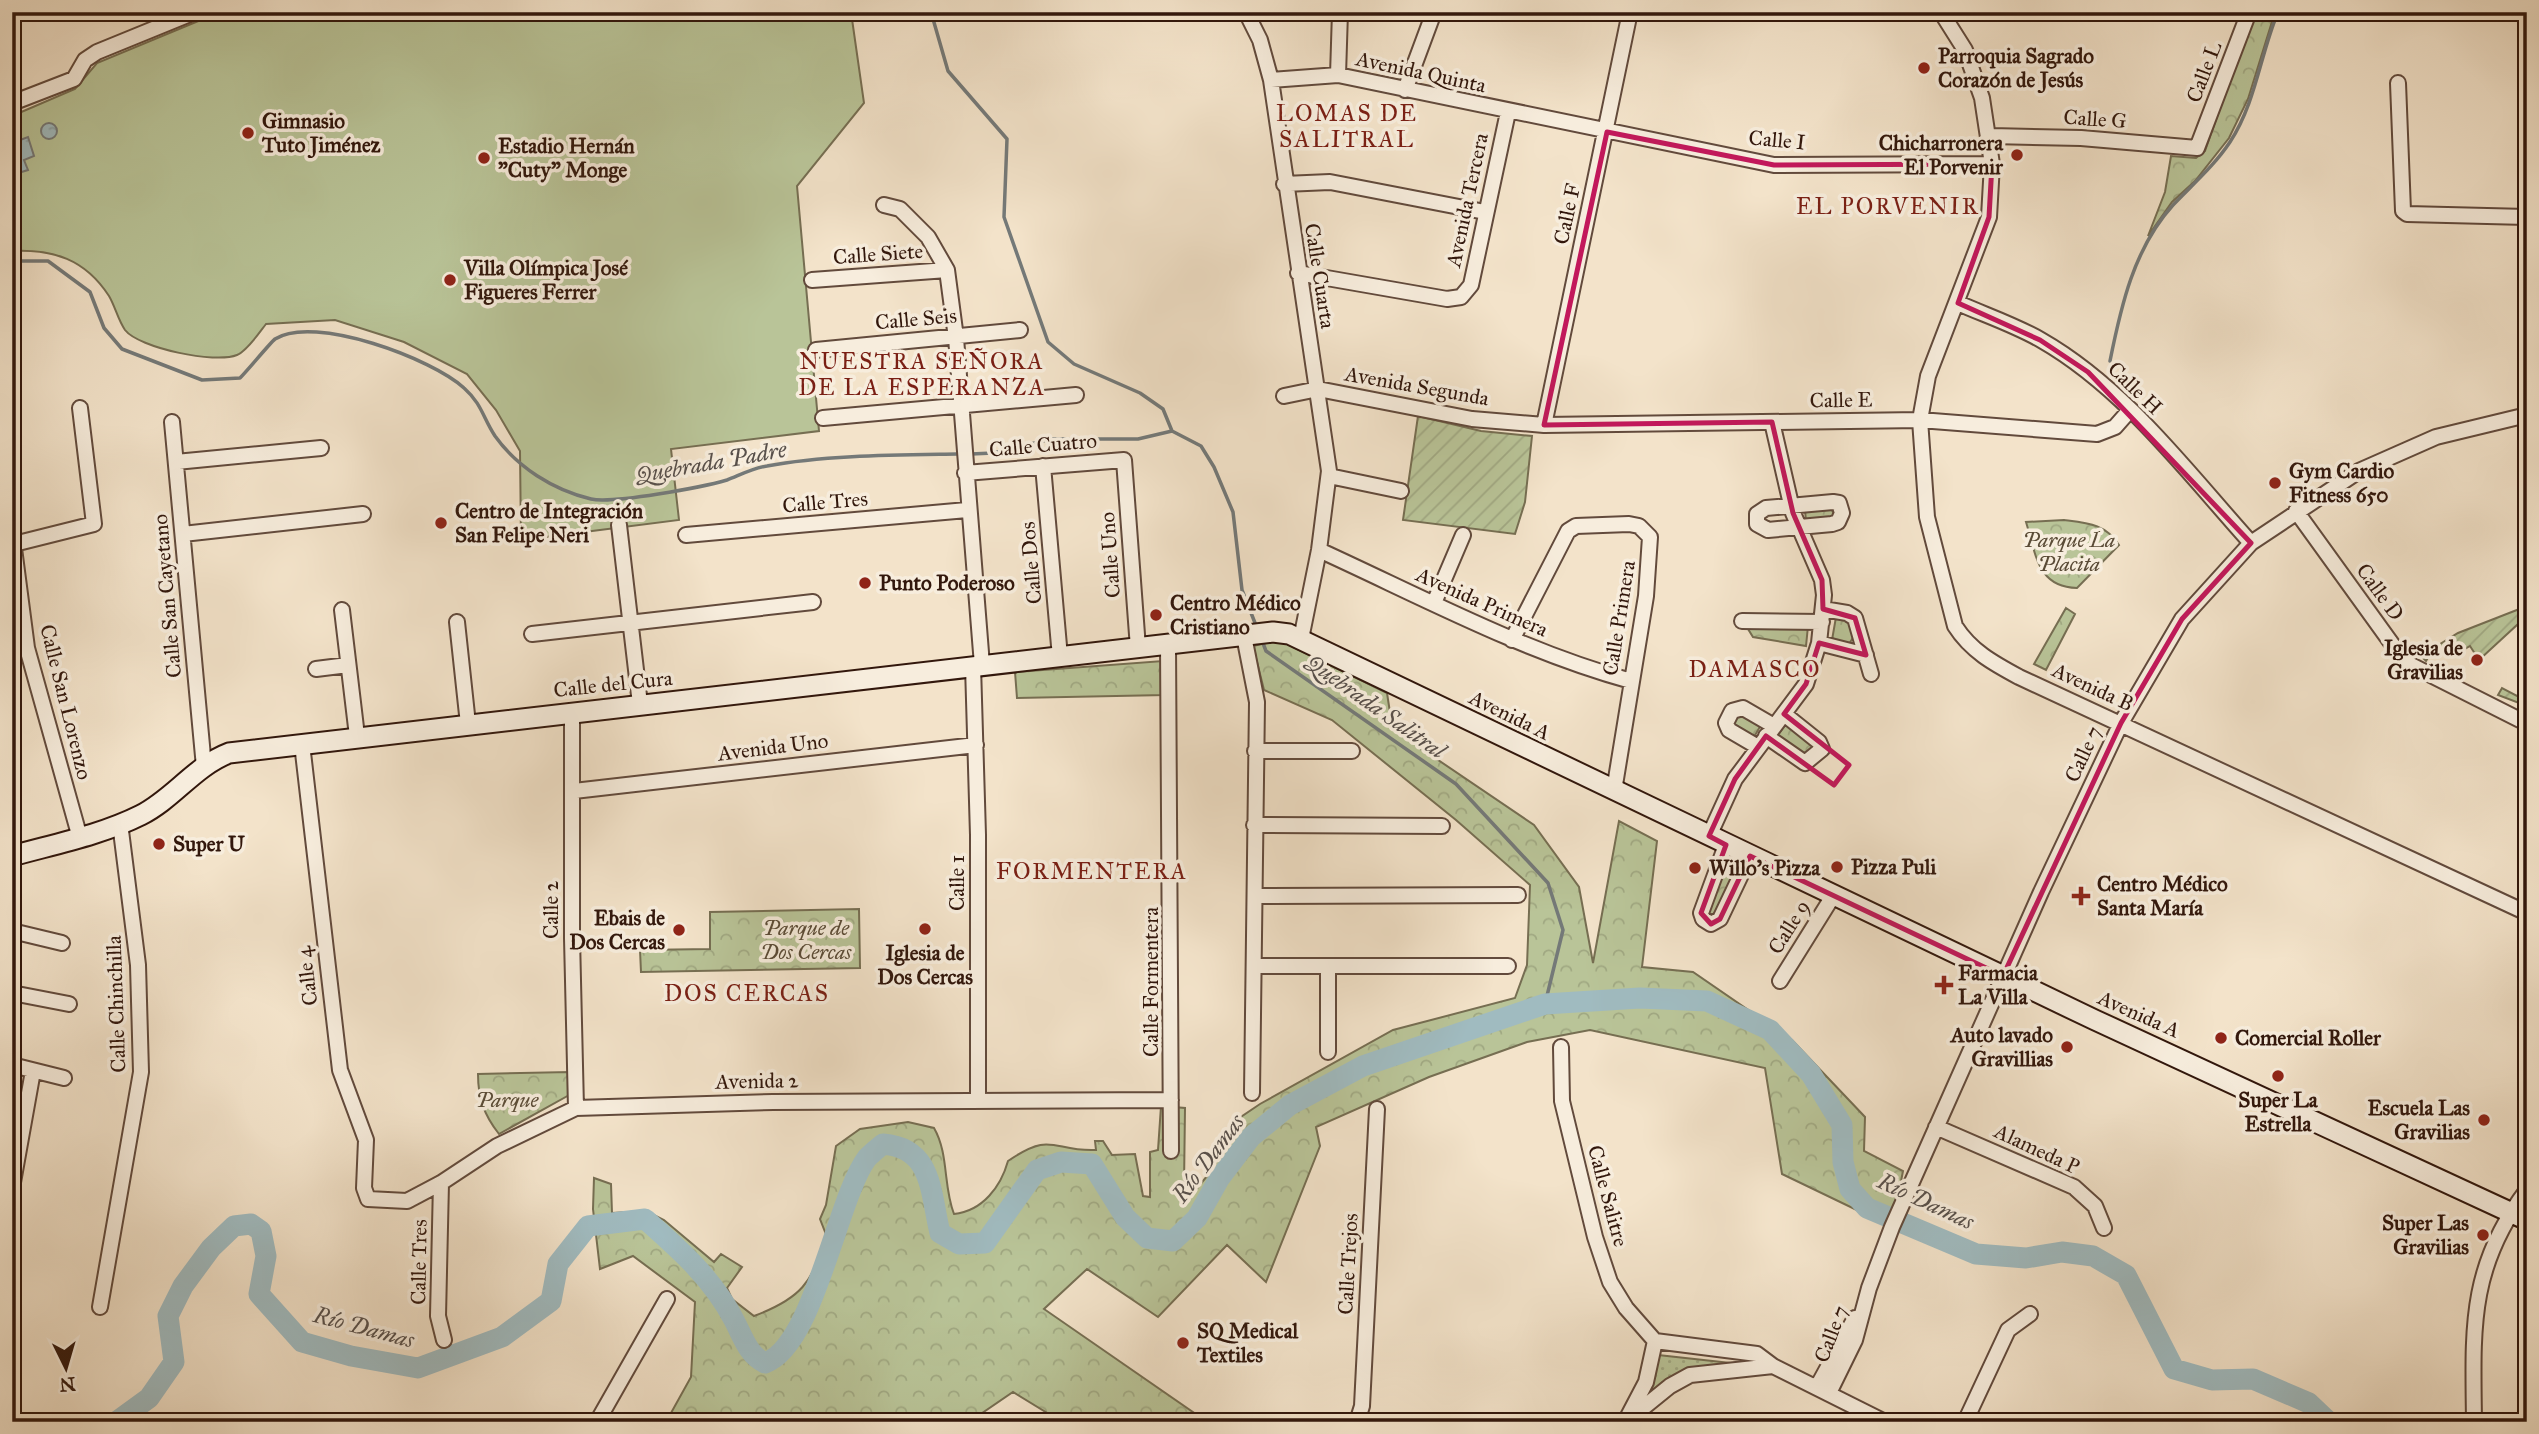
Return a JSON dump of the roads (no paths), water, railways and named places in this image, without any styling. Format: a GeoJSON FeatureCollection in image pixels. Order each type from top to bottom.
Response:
{"type":"FeatureCollection","features":[{"type":"Feature","properties":{"kind":"street"},"geometry":{"type":"LineString","coordinates":[[12,103],[74,79],[85,60],[97,52],[195,12]]}},
{"type":"Feature","properties":{"kind":"street","name":"Calle Cuarta"},"geometry":{"type":"LineString","coordinates":[[1246,12],[1260,40],[1271,80],[1284,184],[1318,389],[1329,476],[1319,550],[1301,639]]}},
{"type":"Feature","properties":{"kind":"street"},"geometry":{"type":"LineString","coordinates":[[1338,75],[1340,12]]}},
{"type":"Feature","properties":{"kind":"street"},"geometry":{"type":"LineString","coordinates":[[1405,90],[1434,12]]}},
{"type":"Feature","properties":{"kind":"street","name":"Calle F"},"geometry":{"type":"LineString","coordinates":[[1544,425],[1630,12]]}},
{"type":"Feature","properties":{"kind":"street","name":"Calle L"},"geometry":{"type":"LineString","coordinates":[[2197,148],[2249,12]]}},
{"type":"Feature","properties":{"kind":"street","name":"Avenida B"},"geometry":{"type":"LineString","coordinates":[[1941,13],[1965,50],[1982,98],[1991,136],[1993,164],[1989,217],[1928,376],[1920,420],[1927,517],[1955,626],[1974,650],[1999,666],[2527,913]]}},
{"type":"Feature","properties":{"kind":"street","name":"Avenida Quinta"},"geometry":{"type":"LineString","coordinates":[[1271,80],[1338,75],[1562,123]]}},
{"type":"Feature","properties":{"kind":"street"},"geometry":{"type":"LineString","coordinates":[[2398,83],[2403,211],[2407,214],[2527,217]]}},
{"type":"Feature","properties":{"kind":"street","name":"Avenida Tercera"},"geometry":{"type":"LineString","coordinates":[[1298,273],[1455,299],[1467,292],[1471,285],[1508,112]]}},
{"type":"Feature","properties":{"kind":"street","name":"Calle I"},"geometry":{"type":"LineString","coordinates":[[1562,123],[1774,164],[1993,164]]}},
{"type":"Feature","properties":{"kind":"street","name":"Calle G"},"geometry":{"type":"LineString","coordinates":[[1991,136],[2081,138],[2197,148]]}},
{"type":"Feature","properties":{"kind":"street"},"geometry":{"type":"LineString","coordinates":[[1284,184],[1331,182],[1485,212]]}},
{"type":"Feature","properties":{"kind":"street"},"geometry":{"type":"LineString","coordinates":[[884,205],[900,209],[928,237],[947,270]]}},
{"type":"Feature","properties":{"kind":"street","name":"Calle Siete"},"geometry":{"type":"LineString","coordinates":[[812,280],[947,270]]}},
{"type":"Feature","properties":{"kind":"street","name":"Calle 1"},"geometry":{"type":"LineString","coordinates":[[947,270],[956,336],[978,666],[978,1099]]}},
{"type":"Feature","properties":{"kind":"street","name":"Calle H"},"geometry":{"type":"LineString","coordinates":[[1958,303],[2040,340],[2088,372],[2130,411],[2251,543]]}},
{"type":"Feature","properties":{"kind":"street","name":"Calle Seis"},"geometry":{"type":"LineString","coordinates":[[816,350],[1020,330]]}},
{"type":"Feature","properties":{"kind":"street","name":"Avenida Segunda"},"geometry":{"type":"LineString","coordinates":[[1284,396],[1318,389],[1472,419],[1544,425]]}},
{"type":"Feature","properties":{"kind":"street"},"geometry":{"type":"LineString","coordinates":[[823,418],[1076,395]]}},
{"type":"Feature","properties":{"kind":"street"},"geometry":{"type":"LineString","coordinates":[[13,539],[93,524],[80,408]]}},
{"type":"Feature","properties":{"kind":"street","name":"Calle E"},"geometry":{"type":"LineString","coordinates":[[1544,425],[1920,420],[2097,434],[2115,427],[2130,411]]}},
{"type":"Feature","properties":{"kind":"street","name":"Calle 7"},"geometry":{"type":"LineString","coordinates":[[1823,1390],[1855,1340],[1869,1288],[1892,1227],[2003,976],[2121,723],[2182,619],[2251,543],[2359,471],[2436,437],[2527,415]]}},
{"type":"Feature","properties":{"kind":"street","name":"Calle San Cayetano"},"geometry":{"type":"LineString","coordinates":[[172,422],[204,767]]}},
{"type":"Feature","properties":{"kind":"street"},"geometry":{"type":"LineString","coordinates":[[1750,856],[1720,919],[1711,924],[1703,919],[1701,913],[1735,779],[1806,684],[1819,643],[1823,615],[1822,580],[1790,505],[1772,422]]}},
{"type":"Feature","properties":{"kind":"street"},"geometry":{"type":"LineString","coordinates":[[176,462],[321,448]]}},
{"type":"Feature","properties":{"kind":"street","name":"Calle Cuatro"},"geometry":{"type":"LineString","coordinates":[[965,473],[1124,460]]}},
{"type":"Feature","properties":{"kind":"street","name":"Calle Uno"},"geometry":{"type":"LineString","coordinates":[[1124,460],[1138,648]]}},
{"type":"Feature","properties":{"kind":"street","name":"Calle Dos"},"geometry":{"type":"LineString","coordinates":[[1043,466],[1060,656]]}},
{"type":"Feature","properties":{"kind":"street"},"geometry":{"type":"LineString","coordinates":[[1329,476],[1401,491]]}},
{"type":"Feature","properties":{"kind":"street"},"geometry":{"type":"LineString","coordinates":[[1833,502],[1842,507],[1838,522],[1798,527],[1768,530],[1756,524],[1760,510],[1833,502]]}},
{"type":"Feature","properties":{"kind":"street","name":"Calle Tres"},"geometry":{"type":"LineString","coordinates":[[686,535],[967,510]]}},
{"type":"Feature","properties":{"kind":"street","name":"Calle D"},"geometry":{"type":"LineString","coordinates":[[2296,511],[2405,662],[2520,720]]}},
{"type":"Feature","properties":{"kind":"street"},"geometry":{"type":"LineString","coordinates":[[183,534],[363,514]]}},
{"type":"Feature","properties":{"kind":"street"},"geometry":{"type":"LineString","coordinates":[[619,525],[640,704]]}},
{"type":"Feature","properties":{"kind":"street","name":"Calle Primera"},"geometry":{"type":"LineString","coordinates":[[1512,640],[1569,531],[1576,526],[1639,526],[1650,537],[1651,547],[1614,790]]}},
{"type":"Feature","properties":{"kind":"street"},"geometry":{"type":"LineString","coordinates":[[1434,603],[1464,535]]}},
{"type":"Feature","properties":{"kind":"street","name":"Calle San Lorenzo"},"geometry":{"type":"LineString","coordinates":[[13,539],[27,648],[80,838]]}},
{"type":"Feature","properties":{"kind":"street","name":"Avenida Primera"},"geometry":{"type":"LineString","coordinates":[[1319,550],[1512,640],[1574,665],[1631,681]]}},
{"type":"Feature","properties":{"kind":"street"},"geometry":{"type":"LineString","coordinates":[[533,634],[813,602]]}},
{"type":"Feature","properties":{"kind":"street"},"geometry":{"type":"LineString","coordinates":[[342,610],[357,736]]}},
{"type":"Feature","properties":{"kind":"street"},"geometry":{"type":"LineString","coordinates":[[1742,621],[1847,613],[1855,618],[1871,674]]}},
{"type":"Feature","properties":{"kind":"street"},"geometry":{"type":"LineString","coordinates":[[457,622],[468,724]]}},
{"type":"Feature","properties":{"kind":"street","name":"Calle del Cura"},"geometry":{"type":"LineString","coordinates":[[12,856],[80,838],[120,823],[159,803],[204,767],[229,753],[357,736],[1273,632]]}},
{"type":"Feature","properties":{"kind":"street","name":"Avenida A"},"geometry":{"type":"LineString","coordinates":[[1273,632],[1301,639],[1833,896],[2518,1216]]}},
{"type":"Feature","properties":{"kind":"street"},"geometry":{"type":"LineString","coordinates":[[1247,635],[1256,702],[1252,1093]]}},
{"type":"Feature","properties":{"kind":"street"},"geometry":{"type":"LineString","coordinates":[[1819,643],[1866,655]]}},
{"type":"Feature","properties":{"kind":"street","name":"Calle Formentera"},"geometry":{"type":"LineString","coordinates":[[1168,644],[1171,1151]]}},
{"type":"Feature","properties":{"kind":"street"},"geometry":{"type":"LineString","coordinates":[[316,668],[348,665]]}},
{"type":"Feature","properties":{"kind":"street","name":"Calle 2"},"geometry":{"type":"LineString","coordinates":[[572,712],[572,938],[576,1108]]}},
{"type":"Feature","properties":{"kind":"street"},"geometry":{"type":"LineString","coordinates":[[1766,736],[1805,763],[1822,749],[1819,742],[1784,714]]}},
{"type":"Feature","properties":{"kind":"street","name":"Calle 4"},"geometry":{"type":"LineString","coordinates":[[302,744],[340,1070],[366,1140],[364,1188],[368,1199]]}},
{"type":"Feature","properties":{"kind":"street","name":"Avenida Uno"},"geometry":{"type":"LineString","coordinates":[[574,791],[976,745]]}},
{"type":"Feature","properties":{"kind":"street"},"geometry":{"type":"LineString","coordinates":[[1255,751],[1352,751]]}},
{"type":"Feature","properties":{"kind":"street","name":"Calle Chinchilla"},"geometry":{"type":"LineString","coordinates":[[100,1307],[142,1072],[138,965],[120,823]]}},
{"type":"Feature","properties":{"kind":"street"},"geometry":{"type":"LineString","coordinates":[[1254,825],[1442,826]]}},
{"type":"Feature","properties":{"kind":"street"},"geometry":{"type":"LineString","coordinates":[[1255,896],[1518,895]]}},
{"type":"Feature","properties":{"kind":"street","name":"Calle 9"},"geometry":{"type":"LineString","coordinates":[[1780,981],[1833,896]]}},
{"type":"Feature","properties":{"kind":"street"},"geometry":{"type":"LineString","coordinates":[[12,931],[62,943]]}},
{"type":"Feature","properties":{"kind":"street"},"geometry":{"type":"LineString","coordinates":[[1254,966],[1508,966]]}},
{"type":"Feature","properties":{"kind":"street"},"geometry":{"type":"LineString","coordinates":[[1328,966],[1328,1052]]}},
{"type":"Feature","properties":{"kind":"street"},"geometry":{"type":"LineString","coordinates":[[12,993],[69,1004]]}},
{"type":"Feature","properties":{"kind":"street","name":"Calle Salitre"},"geometry":{"type":"LineString","coordinates":[[1561,1047],[1562,1101],[1595,1237],[1610,1282],[1626,1308],[1655,1341]]}},
{"type":"Feature","properties":{"kind":"street"},"geometry":{"type":"LineString","coordinates":[[12,1065],[64,1077]]}},
{"type":"Feature","properties":{"kind":"street"},"geometry":{"type":"LineString","coordinates":[[12,1188],[33,1071]]}},
{"type":"Feature","properties":{"kind":"street","name":"Avenida 2"},"geometry":{"type":"LineString","coordinates":[[368,1199],[407,1201],[441,1183],[497,1146],[576,1108],[645,1103],[978,1099],[1171,1100]]}},
{"type":"Feature","properties":{"kind":"street","name":"Calle Trejos"},"geometry":{"type":"LineString","coordinates":[[1357,1422],[1362,1406],[1377,1109]]}},
{"type":"Feature","properties":{"kind":"street","name":"Alameda P"},"geometry":{"type":"LineString","coordinates":[[1936,1127],[2074,1187],[2095,1206],[2104,1228]]}},
{"type":"Feature","properties":{"kind":"street","name":"Calle Tres"},"geometry":{"type":"LineString","coordinates":[[441,1183],[438,1316],[444,1340]]}},
{"type":"Feature","properties":{"kind":"street"},"geometry":{"type":"LineString","coordinates":[[2474,1422],[2473,1349],[2479,1286],[2495,1240],[2518,1216],[2527,1190]]}},
{"type":"Feature","properties":{"kind":"street"},"geometry":{"type":"LineString","coordinates":[[597,1422],[667,1299]]}},
{"type":"Feature","properties":{"kind":"street"},"geometry":{"type":"LineString","coordinates":[[1965,1422],[2008,1329],[2030,1314]]}},
{"type":"Feature","properties":{"kind":"street"},"geometry":{"type":"LineString","coordinates":[[1626,1422],[1646,1382],[1655,1341],[1757,1354],[1773,1366],[1823,1390],[1867,1418],[1885,1422]]}},
{"type":"Feature","properties":{"kind":"street"},"geometry":{"type":"LineString","coordinates":[[1626,1422],[1670,1386],[1690,1376],[1773,1366]]}},
{"type":"Feature","properties":{"kind":"water"},"geometry":{"type":"Polygon","coordinates":[[[49,123],[55,125],[55,137],[49,139],[43,137],[41,131],[43,125],[49,123]]]}},
{"type":"Feature","properties":{"kind":"water"},"geometry":{"type":"Polygon","coordinates":[[[28,137],[34,156],[24,160],[28,170],[12,175],[12,143],[28,137]]]}},
{"type":"Feature","properties":{"kind":"waterway"},"geometry":{"type":"LineString","coordinates":[[931,12],[948,71],[1007,139],[1004,217],[1048,342],[1074,364],[1140,393],[1163,409],[1172,431]]}},
{"type":"Feature","properties":{"kind":"waterway"},"geometry":{"type":"LineString","coordinates":[[2110,361],[2124,299],[2148,240],[2173,205],[2217,159],[2239,127],[2278,12]]}},
{"type":"Feature","properties":{"kind":"waterway","name":"Quebrada Padre"},"geometry":{"type":"LineString","coordinates":[[12,261],[48,261],[90,292],[104,328],[122,349],[202,380],[240,378],[275,339],[293,333],[317,332],[344,336],[401,353],[449,377],[464,388],[479,405],[495,436],[525,467],[563,490],[591,499],[618,499],[679,490],[727,480],[762,467],[789,462],[862,456],[957,454]]}},
{"type":"Feature","properties":{"kind":"waterway","name":"Quebrada Salitral"},"geometry":{"type":"LineString","coordinates":[[1172,431],[1201,446],[1214,467],[1233,512],[1242,590],[1257,628]]}},
{"type":"Feature","properties":{"kind":"waterway","name":"Quebrada Padre"},"geometry":{"type":"LineString","coordinates":[[971,454],[993,453],[1051,439],[1138,439],[1172,431]]}},
{"type":"Feature","properties":{"kind":"waterway","name":"Quebrada Salitral"},"geometry":{"type":"LineString","coordinates":[[1261,638],[1266,651],[1456,784],[1548,883],[1563,930],[1545,1004]]}},
{"type":"Feature","properties":{"kind":"waterway","name":"Río Damas"},"geometry":{"type":"LineString","coordinates":[[116,1422],[149,1398],[174,1362],[168,1316],[183,1286],[211,1248],[234,1226],[251,1224],[261,1231],[266,1256],[259,1294],[302,1342],[351,1356],[418,1368],[502,1337],[551,1301],[558,1264],[588,1226],[645,1219],[706,1278],[726,1305],[750,1350],[765,1363],[782,1351],[797,1329],[811,1301],[856,1178],[867,1158],[883,1144],[899,1147],[912,1154],[920,1163],[931,1188],[940,1233],[959,1244],[985,1243],[1037,1170],[1061,1162],[1092,1164],[1125,1217],[1147,1238],[1173,1241],[1197,1218],[1219,1179],[1251,1137],[1290,1105],[1363,1066],[1545,1004],[1640,998],[1707,1001],[1770,1030],[1811,1074],[1842,1125],[1843,1162],[1850,1189],[1867,1208],[1976,1254],[2026,1258],[2062,1252],[2093,1256],[2126,1275],[2174,1369],[2212,1380],[2253,1379],[2309,1403],[2329,1422]]}},
{"type":"Feature","properties":{"kind":"place","name":"Parroquia Sagrado Corazón de Jesús"},"geometry":{"type":"Point","coordinates":[1924,68]}},
{"type":"Feature","properties":{"kind":"place","name":"Gimnasio Tuto Jiménez"},"geometry":{"type":"Point","coordinates":[248,133]}},
{"type":"Feature","properties":{"kind":"place","name":"Chicharronera El Porvenir"},"geometry":{"type":"Point","coordinates":[2017,155]}},
{"type":"Feature","properties":{"kind":"place","name":"Estadio Hernán \"Cuty\" Monge"},"geometry":{"type":"Point","coordinates":[484,158]}},
{"type":"Feature","properties":{"kind":"place","name":"Villa Olímpica José Figueres Ferrer"},"geometry":{"type":"Point","coordinates":[450,280]}},
{"type":"Feature","properties":{"kind":"place","name":"Gym Cardio Fitness 650"},"geometry":{"type":"Point","coordinates":[2275,483]}},
{"type":"Feature","properties":{"kind":"place","name":"Centro de Integración San Felipe Neri"},"geometry":{"type":"Point","coordinates":[441,523]}},
{"type":"Feature","properties":{"kind":"place","name":"Punto Poderoso"},"geometry":{"type":"Point","coordinates":[865,583]}},
{"type":"Feature","properties":{"kind":"place","name":"Centro Médico Cristiano"},"geometry":{"type":"Point","coordinates":[1156,615]}},
{"type":"Feature","properties":{"kind":"place","name":"Iglesia de Gravilias"},"geometry":{"type":"Point","coordinates":[2477,660]}},
{"type":"Feature","properties":{"kind":"place","name":"Super U"},"geometry":{"type":"Point","coordinates":[159,844]}},
{"type":"Feature","properties":{"kind":"place","name":"Pizza Puli"},"geometry":{"type":"Point","coordinates":[1837,867]}},
{"type":"Feature","properties":{"kind":"place","name":"Willo's Pizza"},"geometry":{"type":"Point","coordinates":[1695,868]}},
{"type":"Feature","properties":{"kind":"place","name":"Centro Médico Santa María"},"geometry":{"type":"Point","coordinates":[2081,896]}},
{"type":"Feature","properties":{"kind":"place","name":"Iglesia de Dos Cercas"},"geometry":{"type":"Point","coordinates":[925,929]}},
{"type":"Feature","properties":{"kind":"place","name":"Ebais de Dos Cercas"},"geometry":{"type":"Point","coordinates":[679,930]}},
{"type":"Feature","properties":{"kind":"place","name":"Farmacia La Villa"},"geometry":{"type":"Point","coordinates":[1944,985]}},
{"type":"Feature","properties":{"kind":"place","name":"Comercial Roller"},"geometry":{"type":"Point","coordinates":[2221,1038]}},
{"type":"Feature","properties":{"kind":"place","name":"Auto lavado Gravillias"},"geometry":{"type":"Point","coordinates":[2067,1047]}},
{"type":"Feature","properties":{"kind":"place","name":"Super La Estrella"},"geometry":{"type":"Point","coordinates":[2278,1076]}},
{"type":"Feature","properties":{"kind":"place","name":"Escuela Las Gravilias"},"geometry":{"type":"Point","coordinates":[2484,1120]}},
{"type":"Feature","properties":{"kind":"place","name":"Super Las Gravilias"},"geometry":{"type":"Point","coordinates":[2483,1235]}},
{"type":"Feature","properties":{"kind":"place","name":"SQ Medical Textiles"},"geometry":{"type":"Point","coordinates":[1183,1343]}},
{"type":"Feature","properties":{"kind":"district","name":"LOMAS DE SALITRAL"},"geometry":{"type":"Point","coordinates":[1347,126]}},
{"type":"Feature","properties":{"kind":"district","name":"EL PORVENIR"},"geometry":{"type":"Point","coordinates":[1888,206]}},
{"type":"Feature","properties":{"kind":"district","name":"NUESTRA SEÑORA DE LA ESPERANZA"},"geometry":{"type":"Point","coordinates":[922,374]}},
{"type":"Feature","properties":{"kind":"district","name":"DAMASCO"},"geometry":{"type":"Point","coordinates":[1755,669]}},
{"type":"Feature","properties":{"kind":"district","name":"FORMENTERA"},"geometry":{"type":"Point","coordinates":[1092,871]}},
{"type":"Feature","properties":{"kind":"district","name":"DOS CERCAS"},"geometry":{"type":"Point","coordinates":[747,993]}},
{"type":"Feature","properties":{"kind":"park label","name":"Parque La Placita"},"geometry":{"type":"Point","coordinates":[2069,552]}},
{"type":"Feature","properties":{"kind":"park label","name":"Parque de Dos Cercas"},"geometry":{"type":"Point","coordinates":[806,940]}},
{"type":"Feature","properties":{"kind":"park label","name":"Parque"},"geometry":{"type":"Point","coordinates":[507,1100]}}]}
